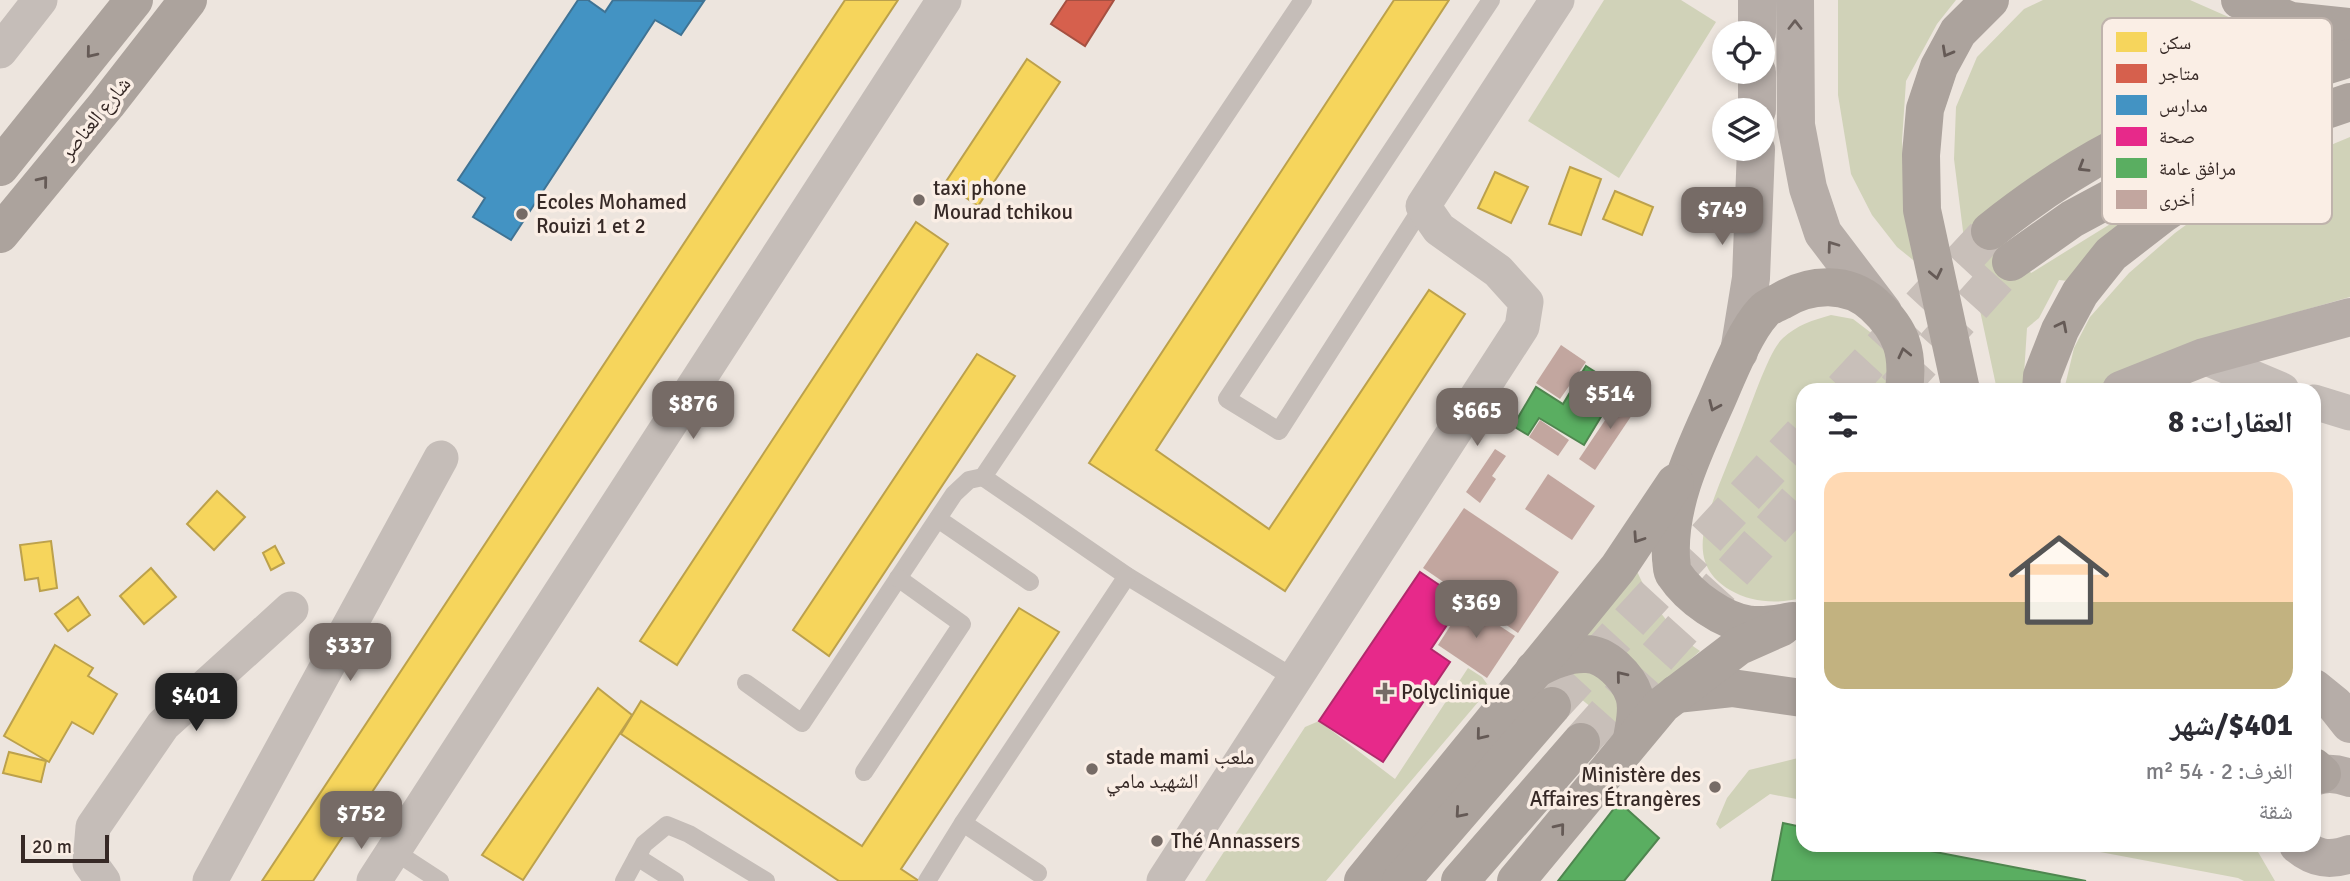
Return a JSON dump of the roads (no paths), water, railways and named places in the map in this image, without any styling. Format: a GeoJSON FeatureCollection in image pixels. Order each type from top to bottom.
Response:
{"type":"FeatureCollection","features":[{"type":"Feature","properties":{"kind":"highway"},"geometry":{"type":"LineString","coordinates":[[0,167],[134,0]]}},
{"type":"Feature","properties":{"kind":"highway","name":"شارع العناصر"},"geometry":{"type":"LineString","coordinates":[[0,234],[188,0]]}},
{"type":"Feature","properties":{"kind":"highway"},"geometry":{"type":"LineString","coordinates":[[107,103],[197,0]]}},
{"type":"Feature","properties":{"kind":"highway"},"geometry":{"type":"LineString","coordinates":[[1959,383],[1922,210],[1921,155],[1925,109],[1939,67],[1958,32],[1990,0]]}},
{"type":"Feature","properties":{"kind":"highway"},"geometry":{"type":"LineString","coordinates":[[2241,0],[2284,18]]}},
{"type":"Feature","properties":{"kind":"highway"},"geometry":{"type":"LineString","coordinates":[[2332,25],[2350,27]]}},
{"type":"Feature","properties":{"kind":"highway"},"geometry":{"type":"LineString","coordinates":[[2332,64],[2350,58]]}},
{"type":"Feature","properties":{"kind":"highway"},"geometry":{"type":"LineString","coordinates":[[2332,109],[2350,103]]}},
{"type":"Feature","properties":{"kind":"highway"},"geometry":{"type":"LineString","coordinates":[[1990,231],[2102,155]]}},
{"type":"Feature","properties":{"kind":"highway"},"geometry":{"type":"LineString","coordinates":[[2011,261],[2073,219],[2102,203]]}},
{"type":"Feature","properties":{"kind":"highway"},"geometry":{"type":"LineString","coordinates":[[2042,383],[2060,330],[2080,293],[2111,254],[2150,224]]}},
{"type":"Feature","properties":{"kind":"highway"},"geometry":{"type":"LineString","coordinates":[[1796,696],[1776,688],[1731,632],[1672,572],[1670,542],[1675,509],[1689,461],[1739,352],[1763,312],[1792,294],[1820,286],[1865,296],[1889,319],[1902,342],[1907,367],[1905,383]]}},
{"type":"Feature","properties":{"kind":"highway"},"geometry":{"type":"LineString","coordinates":[[1363,881],[1618,568],[1689,461]]}},
{"type":"Feature","properties":{"kind":"highway"},"geometry":{"type":"LineString","coordinates":[[1517,881],[1632,739],[1731,632],[1796,619]]}},
{"type":"Feature","properties":{"kind":"highway"},"geometry":{"type":"LineString","coordinates":[[1534,670],[1558,658],[1588,653],[1610,663],[1623,675],[1634,695],[1636,714],[1632,739]]}},
{"type":"Feature","properties":{"kind":"highway"},"geometry":{"type":"LineString","coordinates":[[1676,694],[1732,688],[1796,697]]}},
{"type":"Feature","properties":{"kind":"highway"},"geometry":{"type":"LineString","coordinates":[[1401,881],[1552,706]]}},
{"type":"Feature","properties":{"kind":"highway"},"geometry":{"type":"LineString","coordinates":[[1460,881],[1581,742]]}},
{"type":"Feature","properties":{"kind":"main road"},"geometry":{"type":"LineString","coordinates":[[1757,0],[1757,21]]}},
{"type":"Feature","properties":{"kind":"main road"},"geometry":{"type":"LineString","coordinates":[[1795,0],[1796,125],[1808,188],[1824,233],[1889,319]]}},
{"type":"Feature","properties":{"kind":"main road"},"geometry":{"type":"LineString","coordinates":[[1739,352],[1751,278],[1756,161]]}},
{"type":"Feature","properties":{"kind":"main road"},"geometry":{"type":"LineString","coordinates":[[2139,383],[2204,357],[2350,317]]}},
{"type":"Feature","properties":{"kind":"main road"},"geometry":{"type":"LineString","coordinates":[[2321,694],[2335,705],[2350,724]]}},
{"type":"Feature","properties":{"kind":"main road"},"geometry":{"type":"LineString","coordinates":[[2303,852],[2322,881]]}},
{"type":"Feature","properties":{"kind":"main road"},"geometry":{"type":"LineString","coordinates":[[2307,852],[2323,859],[2350,854]]}},
{"type":"Feature","properties":{"kind":"street"},"geometry":{"type":"LineString","coordinates":[[0,51],[40,0]]}},
{"type":"Feature","properties":{"kind":"street"},"geometry":{"type":"LineString","coordinates":[[374,881],[944,0]]}},
{"type":"Feature","properties":{"kind":"street"},"geometry":{"type":"LineString","coordinates":[[1164,881],[1522,327],[1526,302],[1498,271],[1439,229],[1423,206],[1557,0]]}},
{"type":"Feature","properties":{"kind":"street"},"geometry":{"type":"LineString","coordinates":[[2204,357],[2265,383]]}},
{"type":"Feature","properties":{"kind":"street"},"geometry":{"type":"LineString","coordinates":[[2321,404],[2350,413]]}},
{"type":"Feature","properties":{"kind":"street"},"geometry":{"type":"LineString","coordinates":[[210,881],[441,458]]}},
{"type":"Feature","properties":{"kind":"street"},"geometry":{"type":"LineString","coordinates":[[103,881],[90,863],[93,827],[163,725],[291,609]]}},
{"type":"Feature","properties":{"kind":"lane"},"geometry":{"type":"LineString","coordinates":[[746,683],[802,723],[954,494],[969,480],[983,477],[1303,0]]}},
{"type":"Feature","properties":{"kind":"lane"},"geometry":{"type":"LineString","coordinates":[[1423,206],[1279,431],[1227,398],[1491,0]]}},
{"type":"Feature","properties":{"kind":"lane"},"geometry":{"type":"LineString","coordinates":[[983,477],[1127,576],[1294,678]]}},
{"type":"Feature","properties":{"kind":"lane"},"geometry":{"type":"LineString","coordinates":[[937,519],[1030,582]]}},
{"type":"Feature","properties":{"kind":"lane"},"geometry":{"type":"LineString","coordinates":[[927,881],[1127,576]]}},
{"type":"Feature","properties":{"kind":"lane"},"geometry":{"type":"LineString","coordinates":[[864,772],[962,624],[898,578]]}},
{"type":"Feature","properties":{"kind":"lane"},"geometry":{"type":"LineString","coordinates":[[963,823],[1038,873]]}},
{"type":"Feature","properties":{"kind":"lane"},"geometry":{"type":"LineString","coordinates":[[624,881],[644,844],[667,825],[689,834],[766,881]]}},
{"type":"Feature","properties":{"kind":"lane"},"geometry":{"type":"LineString","coordinates":[[394,851],[440,881]]}},
{"type":"Feature","properties":{"kind":"lane"},"geometry":{"type":"LineString","coordinates":[[637,857],[675,881]]}},
{"type":"Feature","properties":{"kind":"tunnel"},"geometry":{"type":"LineString","coordinates":[[1849,383],[1990,231]]}},
{"type":"Feature","properties":{"kind":"tunnel"},"geometry":{"type":"LineString","coordinates":[[1902,383],[2011,262]]}},
{"type":"Feature","properties":{"kind":"tunnel"},"geometry":{"type":"LineString","coordinates":[[1552,706],[1796,441]]}},
{"type":"Feature","properties":{"kind":"tunnel"},"geometry":{"type":"LineString","coordinates":[[1581,742],[1796,502]]}},
{"type":"Feature","properties":{"kind":"place","name":"taxi phone Mourad tchikou"},"geometry":{"type":"Point","coordinates":[919,200]}},
{"type":"Feature","properties":{"kind":"place","name":"Ecoles Mohamed Rouizi 1 et 2"},"geometry":{"type":"Point","coordinates":[522,214]}},
{"type":"Feature","properties":{"kind":"place","name":"Polyclinique"},"geometry":{"type":"Point","coordinates":[1385,692]}},
{"type":"Feature","properties":{"kind":"place","name":"stade mami ملعب الشهيد مامي"},"geometry":{"type":"Point","coordinates":[1092,769]}},
{"type":"Feature","properties":{"kind":"place","name":"Ministère des Affaires Étrangères"},"geometry":{"type":"Point","coordinates":[1715,787]}},
{"type":"Feature","properties":{"kind":"place","name":"Thé Annassers"},"geometry":{"type":"Point","coordinates":[1157,841]}}]}
